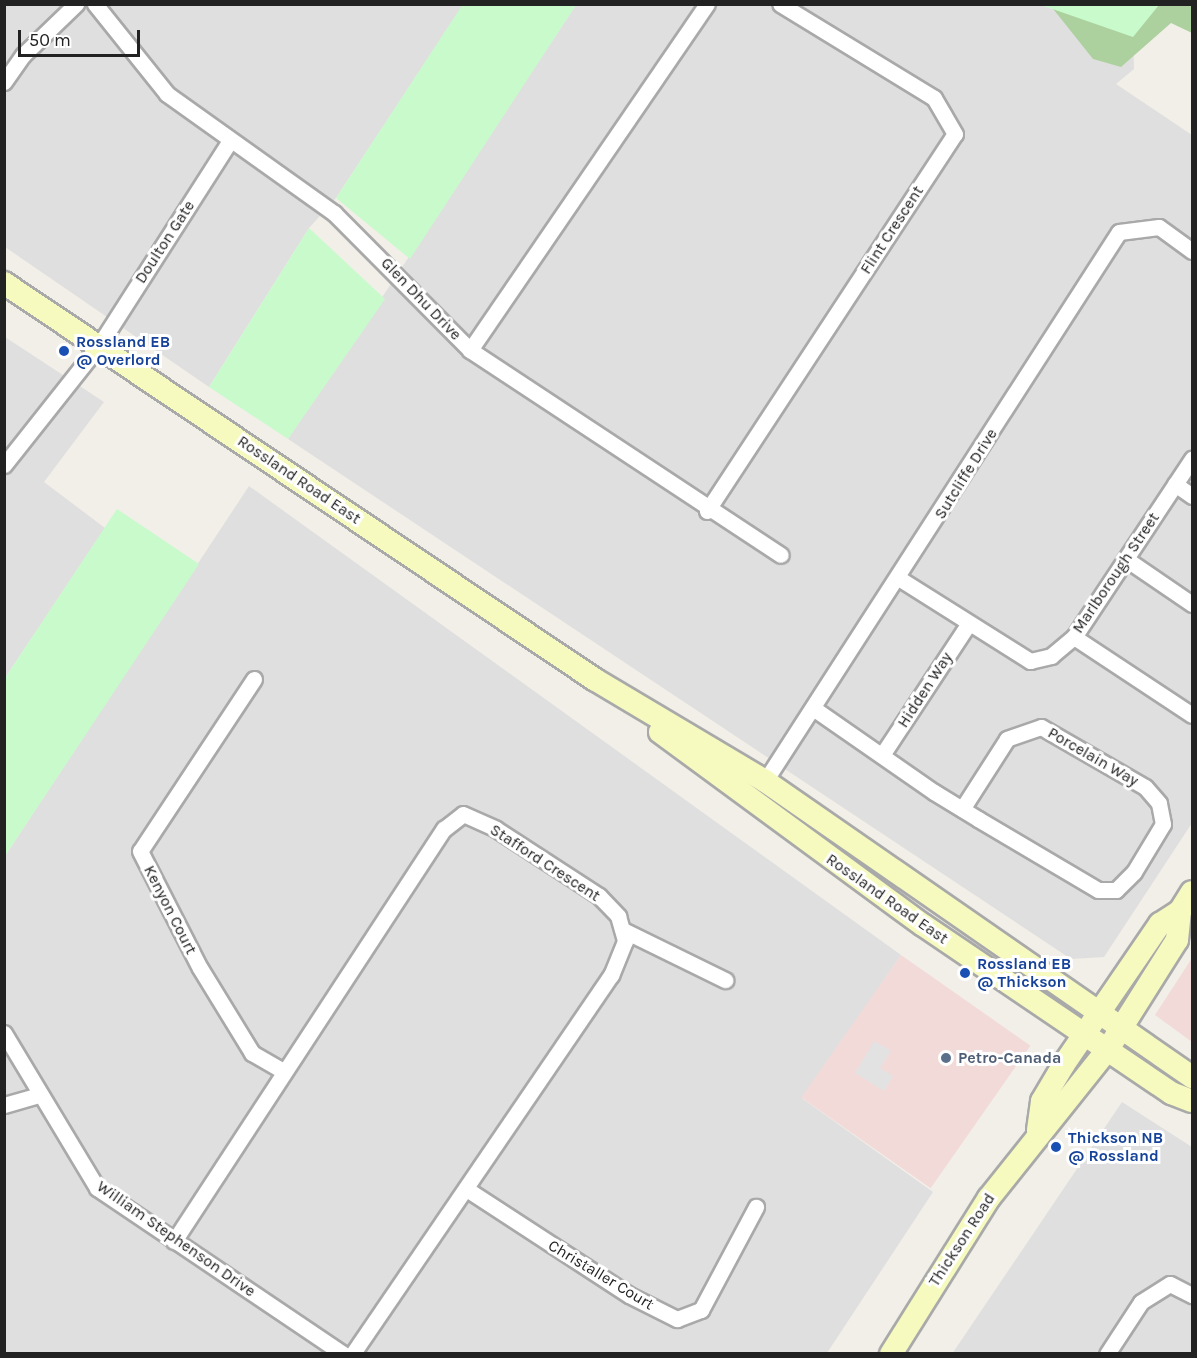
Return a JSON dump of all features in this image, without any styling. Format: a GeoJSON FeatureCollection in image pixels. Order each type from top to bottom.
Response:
{"type":"FeatureCollection","features":[{"type":"Feature","properties":{"kind":"main road","name":"Rossland Road East"},"geometry":{"type":"LineString","coordinates":[[4,283],[100,344],[594,679],[765,782],[1192,1077]]}},
{"type":"Feature","properties":{"kind":"main road","name":"Rossland Road East"},"geometry":{"type":"LineString","coordinates":[[594,679],[760,810],[1084,1033],[1192,1101]]}},
{"type":"Feature","properties":{"kind":"main road","name":"Thickson Road"},"geometry":{"type":"LineString","coordinates":[[1038,1130],[1042,1101],[1084,1033],[1160,924],[1180,911],[1192,892]]}},
{"type":"Feature","properties":{"kind":"main road","name":"Thickson Road"},"geometry":{"type":"LineString","coordinates":[[891,1353],[1038,1130],[1059,1116],[1122,1028],[1177,940],[1180,911]]}},
{"type":"Feature","properties":{"kind":"street"},"geometry":{"type":"LineString","coordinates":[[4,82],[23,55],[76,4]]}},
{"type":"Feature","properties":{"kind":"street","name":"Glen Dhu Drive"},"geometry":{"type":"LineString","coordinates":[[95,4],[167,94],[364,239],[470,350],[707,511],[781,555]]}},
{"type":"Feature","properties":{"kind":"street"},"geometry":{"type":"LineString","coordinates":[[470,350],[707,4]]}},
{"type":"Feature","properties":{"kind":"street","name":"Flint Crescent"},"geometry":{"type":"LineString","coordinates":[[707,511],[955,134],[934,98],[780,4]]}},
{"type":"Feature","properties":{"kind":"street","name":"Doulton Gate"},"geometry":{"type":"LineString","coordinates":[[4,465],[100,344],[230,141]]}},
{"type":"Feature","properties":{"kind":"street","name":"Sutcliffe Drive"},"geometry":{"type":"LineString","coordinates":[[765,782],[900,579],[1119,232],[1159,227],[1192,251]]}},
{"type":"Feature","properties":{"kind":"street","name":"Marlborough Street"},"geometry":{"type":"LineString","coordinates":[[900,579],[967,626],[1030,661],[1051,656],[1074,637],[1192,459]]}},
{"type":"Feature","properties":{"kind":"street"},"geometry":{"type":"LineString","coordinates":[[1175,484],[1192,496]]}},
{"type":"Feature","properties":{"kind":"street"},"geometry":{"type":"LineString","coordinates":[[1126,559],[1192,604]]}},
{"type":"Feature","properties":{"kind":"street","name":"Hidden Way"},"geometry":{"type":"LineString","coordinates":[[882,755],[967,626]]}},
{"type":"Feature","properties":{"kind":"street"},"geometry":{"type":"LineString","coordinates":[[1074,637],[1192,715]]}},
{"type":"Feature","properties":{"kind":"street","name":"Kenyon Court"},"geometry":{"type":"LineString","coordinates":[[254,680],[141,851],[200,968],[252,1053],[283,1071]]}},
{"type":"Feature","properties":{"kind":"street","name":"Porcelain Way"},"geometry":{"type":"LineString","coordinates":[[813,708],[962,809],[1098,890],[1116,890],[1134,872],[1163,824],[1159,803],[1145,788],[1041,727],[1007,739],[962,809]]}},
{"type":"Feature","properties":{"kind":"street","name":"Stafford Crescent"},"geometry":{"type":"LineString","coordinates":[[174,1241],[283,1071],[444,829],[463,814],[496,829],[599,896],[623,930]]}},
{"type":"Feature","properties":{"kind":"street"},"geometry":{"type":"LineString","coordinates":[[623,930],[725,980]]}},
{"type":"Feature","properties":{"kind":"street"},"geometry":{"type":"LineString","coordinates":[[352,1353],[468,1190],[525,1097],[612,975],[625,941],[623,930]]}},
{"type":"Feature","properties":{"kind":"street","name":"William Stephenson Drive"},"geometry":{"type":"LineString","coordinates":[[4,1033],[38,1095],[97,1188],[343,1353]]}},
{"type":"Feature","properties":{"kind":"street"},"geometry":{"type":"LineString","coordinates":[[4,1105],[38,1095]]}},
{"type":"Feature","properties":{"kind":"street","name":"Christaller Court"},"geometry":{"type":"LineString","coordinates":[[468,1190],[628,1295],[677,1319],[701,1310],[756,1207]]}},
{"type":"Feature","properties":{"kind":"street"},"geometry":{"type":"LineString","coordinates":[[1107,1353],[1141,1302],[1170,1284],[1192,1294]]}},
{"type":"Feature","properties":{"kind":"shaded area"},"geometry":{"type":"Polygon","coordinates":[[[5,5],[463,5],[336,198],[309,228],[209,387],[5,247],[5,5]]]}},
{"type":"Feature","properties":{"kind":"shaded area"},"geometry":{"type":"Polygon","coordinates":[[[576,5],[1041,5],[1133,37],[1134,69],[1116,84],[1192,135],[1192,823],[1104,957],[1071,959],[288,439],[576,5]]]}},
{"type":"Feature","properties":{"kind":"shaded area"},"geometry":{"type":"Polygon","coordinates":[[[5,337],[104,402],[44,482],[105,528],[5,678],[5,337]]]}},
{"type":"Feature","properties":{"kind":"shaded area"},"geometry":{"type":"Polygon","coordinates":[[[249,486],[901,955],[803,1099],[933,1192],[827,1353],[5,1354],[5,856],[249,486]]]}},
{"type":"Feature","properties":{"kind":"shaded area"},"geometry":{"type":"Polygon","coordinates":[[[901,955],[1030,1046],[931,1188],[801,1098],[901,955]]]}},
{"type":"Feature","properties":{"kind":"shaded area"},"geometry":{"type":"Polygon","coordinates":[[[1192,958],[1192,1042],[1155,1015],[1192,958]]]}},
{"type":"Feature","properties":{"kind":"shaded area"},"geometry":{"type":"Polygon","coordinates":[[[874,1041],[891,1051],[880,1068],[893,1076],[884,1091],[855,1073],[874,1041]]]}},
{"type":"Feature","properties":{"kind":"shaded area"},"geometry":{"type":"Polygon","coordinates":[[[1122,1102],[1192,1147],[1192,1353],[952,1354],[1122,1102]]]}},
{"type":"Feature","properties":{"kind":"green space"},"geometry":{"type":"Polygon","coordinates":[[[463,4],[576,5],[410,259],[336,198],[463,4]]]}},
{"type":"Feature","properties":{"kind":"green space"},"geometry":{"type":"Polygon","coordinates":[[[1159,4],[1133,37],[1041,5],[1159,4]]]}},
{"type":"Feature","properties":{"kind":"green space"},"geometry":{"type":"Polygon","coordinates":[[[1050,5],[1192,5],[1192,33],[1171,23],[1121,67],[1093,59],[1050,5]]]}},
{"type":"Feature","properties":{"kind":"green space"},"geometry":{"type":"Polygon","coordinates":[[[309,228],[385,299],[288,439],[209,387],[309,228]]]}},
{"type":"Feature","properties":{"kind":"green space"},"geometry":{"type":"Polygon","coordinates":[[[117,509],[199,564],[5,856],[5,678],[117,509]]]}},
{"type":"Feature","properties":{"kind":"place","name":"Rossland EB @ Overlord"},"geometry":{"type":"Point","coordinates":[64,351]}},
{"type":"Feature","properties":{"kind":"place","name":"Rossland EB @ Thickson"},"geometry":{"type":"Point","coordinates":[965,973]}},
{"type":"Feature","properties":{"kind":"place","name":"Petro-Canada"},"geometry":{"type":"Point","coordinates":[946,1058]}},
{"type":"Feature","properties":{"kind":"place","name":"Thickson NB @ Rossland"},"geometry":{"type":"Point","coordinates":[1056,1147]}}]}
